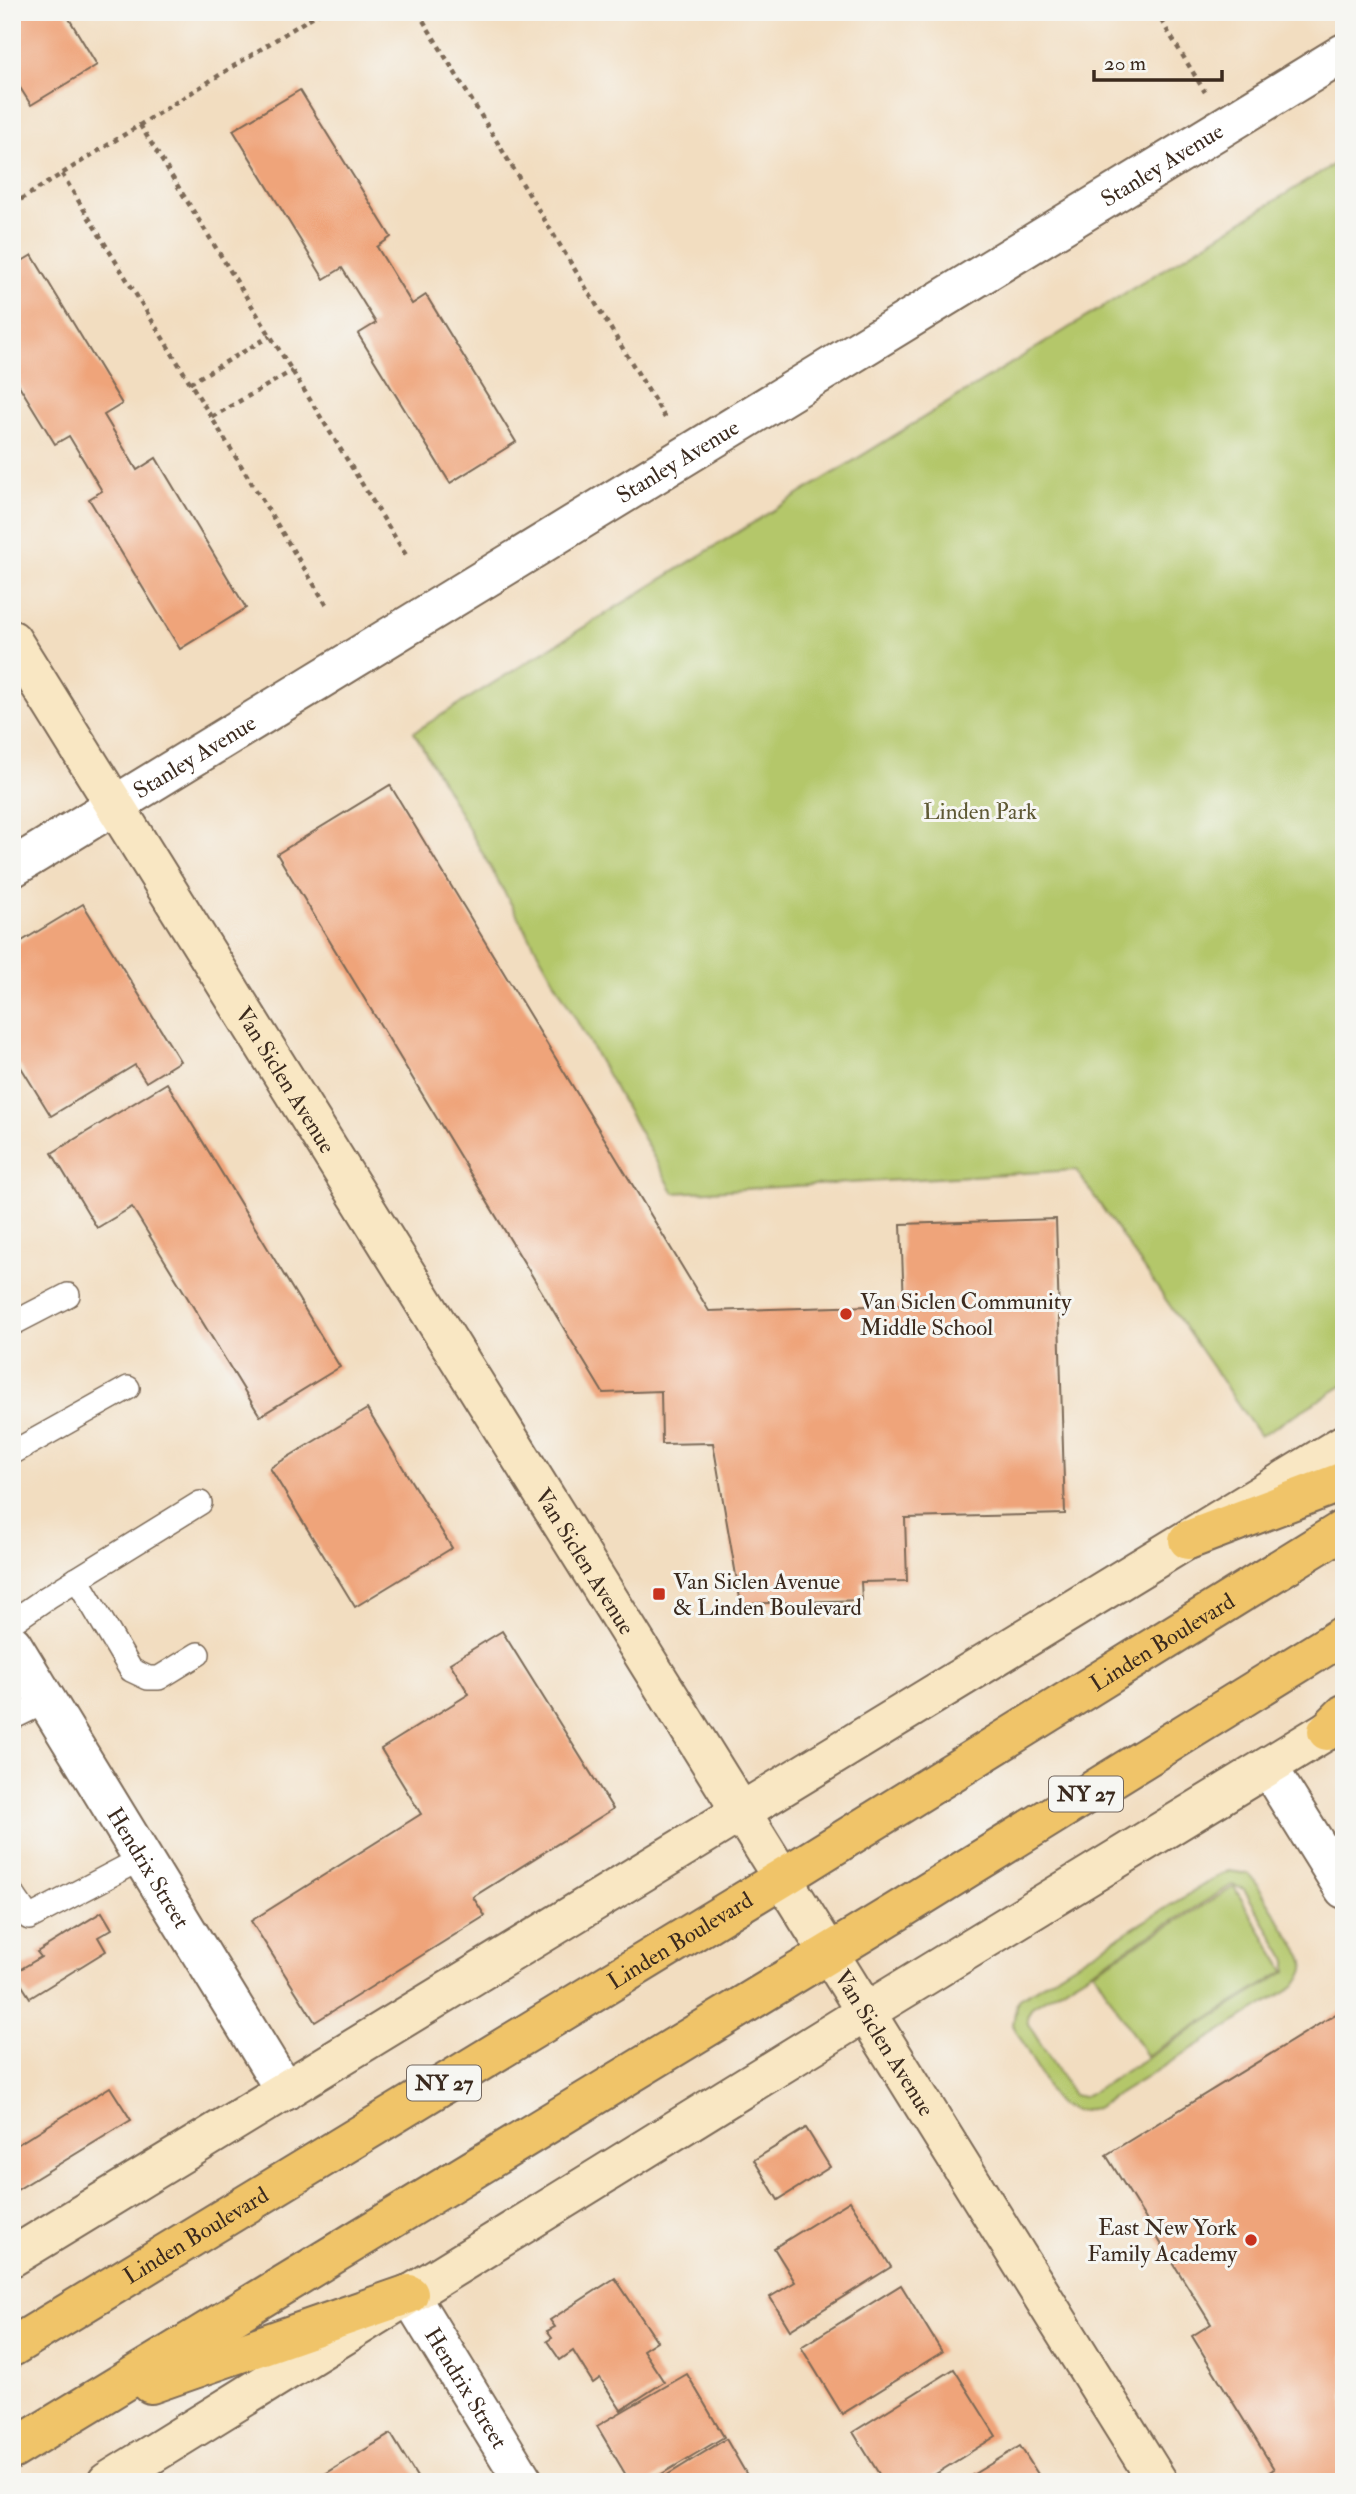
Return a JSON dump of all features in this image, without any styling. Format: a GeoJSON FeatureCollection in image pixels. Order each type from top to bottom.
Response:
{"type":"FeatureCollection","features":[{"type":"Feature","properties":{"kind":"highway"},"geometry":{"type":"LineString","coordinates":[[1188,1540],[1344,1481]]}},
{"type":"Feature","properties":{"kind":"highway","name":"Linden Boulevard"},"geometry":{"type":"LineString","coordinates":[[12,2347],[782,1878],[1344,1529]]}},
{"type":"Feature","properties":{"kind":"highway","name":"NY 27"},"geometry":{"type":"LineString","coordinates":[[12,2450],[1344,1636]]}},
{"type":"Feature","properties":{"kind":"highway"},"geometry":{"type":"LineString","coordinates":[[80,2408],[409,2294]]}},
{"type":"Feature","properties":{"kind":"street","name":"Stanley Avenue"},"geometry":{"type":"LineString","coordinates":[[12,869],[1344,54]]}},
{"type":"Feature","properties":{"kind":"street","name":"Van Siclen Avenue"},"geometry":{"type":"LineString","coordinates":[[12,639],[1158,2482]]}},
{"type":"Feature","properties":{"kind":"street"},"geometry":{"type":"LineString","coordinates":[[12,2258],[1344,1444]]}},
{"type":"Feature","properties":{"kind":"street","name":"Hendrix Street"},"geometry":{"type":"LineString","coordinates":[[12,1644],[285,2091]]}},
{"type":"Feature","properties":{"kind":"street"},"geometry":{"type":"LineString","coordinates":[[107,2482],[1338,1722]]}},
{"type":"Feature","properties":{"kind":"street"},"geometry":{"type":"LineString","coordinates":[[1268,1767],[1344,1889]]}},
{"type":"Feature","properties":{"kind":"street","name":"Hendrix Street"},"geometry":{"type":"LineString","coordinates":[[409,2294],[524,2482]]}},
{"type":"Feature","properties":{"kind":"lane"},"geometry":{"type":"LineString","coordinates":[[12,1324],[68,1295]]}},
{"type":"Feature","properties":{"kind":"lane"},"geometry":{"type":"LineString","coordinates":[[12,1453],[128,1388]]}},
{"type":"Feature","properties":{"kind":"lane"},"geometry":{"type":"LineString","coordinates":[[12,1622],[200,1503]]}},
{"type":"Feature","properties":{"kind":"lane"},"geometry":{"type":"LineString","coordinates":[[77,1579],[131,1670],[148,1678],[159,1678],[198,1654]]}},
{"type":"Feature","properties":{"kind":"lane"},"geometry":{"type":"LineString","coordinates":[[12,1718],[47,1701]]}},
{"type":"Feature","properties":{"kind":"lane"},"geometry":{"type":"LineString","coordinates":[[12,1893],[29,1918],[143,1858]]}},
{"type":"Feature","properties":{"kind":"path"},"geometry":{"type":"LineString","coordinates":[[12,205],[320,12]]}},
{"type":"Feature","properties":{"kind":"path"},"geometry":{"type":"LineString","coordinates":[[418,12],[687,455]]}},
{"type":"Feature","properties":{"kind":"path"},"geometry":{"type":"LineString","coordinates":[[1156,12],[1226,125]]}},
{"type":"Feature","properties":{"kind":"path"},"geometry":{"type":"LineString","coordinates":[[140,125],[406,555]]}},
{"type":"Feature","properties":{"kind":"path"},"geometry":{"type":"LineString","coordinates":[[62,174],[326,604]]}},
{"type":"Feature","properties":{"kind":"path"},"geometry":{"type":"LineString","coordinates":[[190,383],[270,336]]}},
{"type":"Feature","properties":{"kind":"path"},"geometry":{"type":"LineString","coordinates":[[212,417],[292,371]]}},
{"type":"Feature","properties":{"kind":"green space","name":"Linden Park"},"geometry":{"type":"Polygon","coordinates":[[[1344,158],[1344,1385],[1260,1436],[1076,1170],[674,1193],[414,732],[1344,158]]]}},
{"type":"Feature","properties":{"kind":"green space"},"geometry":{"type":"Polygon","coordinates":[[[1229,1871],[1248,1874],[1254,1880],[1304,1960],[1299,1979],[1294,1986],[1096,2108],[1076,2111],[1059,2105],[1013,2025],[1016,2005],[1020,1998],[1229,1871]],[[1232,1885],[1032,2007],[1027,2017],[1028,2024],[1073,2095],[1084,2097],[1287,1971],[1287,1961],[1244,1889],[1232,1885]]]}},
{"type":"Feature","properties":{"kind":"green space"},"geometry":{"type":"Polygon","coordinates":[[[1234,1887],[1285,1971],[1146,2056],[1094,1971],[1234,1887]]]}},
{"type":"Feature","properties":{"kind":"building"},"geometry":{"type":"Polygon","coordinates":[[[12,12],[65,12],[97,65],[31,105],[12,75],[12,12]]]}},
{"type":"Feature","properties":{"kind":"building"},"geometry":{"type":"Polygon","coordinates":[[[300,90],[391,237],[377,247],[412,304],[426,295],[516,442],[450,483],[358,334],[376,323],[342,268],[324,279],[233,130],[300,90]]]}},
{"type":"Feature","properties":{"kind":"building"},"geometry":{"type":"Polygon","coordinates":[[[32,255],[122,404],[104,415],[137,470],[156,458],[246,608],[180,649],[89,499],[102,491],[69,436],[55,444],[12,374],[12,267],[32,255]]]}},
{"type":"Feature","properties":{"kind":"building"},"geometry":{"type":"Polygon","coordinates":[[[390,785],[709,1311],[904,1305],[901,1224],[1056,1219],[1065,1514],[905,1518],[907,1581],[861,1582],[862,1600],[741,1604],[713,1443],[662,1444],[661,1391],[603,1393],[277,854],[390,785]]]}},
{"type":"Feature","properties":{"kind":"building"},"geometry":{"type":"Polygon","coordinates":[[[83,904],[180,1061],[146,1082],[135,1065],[51,1116],[19,1064],[12,1068],[12,947],[83,904]]]}},
{"type":"Feature","properties":{"kind":"building"},"geometry":{"type":"Polygon","coordinates":[[[167,1083],[340,1367],[260,1416],[132,1207],[97,1228],[52,1153],[167,1083]]]}},
{"type":"Feature","properties":{"kind":"building"},"geometry":{"type":"Polygon","coordinates":[[[367,1409],[452,1548],[355,1607],[270,1468],[367,1409]]]}},
{"type":"Feature","properties":{"kind":"building"},"geometry":{"type":"Polygon","coordinates":[[[502,1631],[613,1809],[473,1897],[485,1916],[315,2022],[251,1921],[421,1814],[381,1749],[469,1694],[450,1663],[502,1631]]]}},
{"type":"Feature","properties":{"kind":"building"},"geometry":{"type":"Polygon","coordinates":[[[102,1912],[112,1929],[98,1937],[106,1951],[30,1998],[14,1973],[41,1957],[37,1952],[102,1912]]]}},
{"type":"Feature","properties":{"kind":"building","name":"East New York Family Academy"},"geometry":{"type":"Polygon","coordinates":[[[1344,2009],[1344,2482],[1274,2482],[1268,2473],[1274,2469],[1192,2336],[1211,2324],[1106,2155],[1344,2009]]]}},
{"type":"Feature","properties":{"kind":"building"},"geometry":{"type":"Polygon","coordinates":[[[110,2087],[131,2120],[12,2193],[12,2148],[110,2087]]]}},
{"type":"Feature","properties":{"kind":"building"},"geometry":{"type":"Polygon","coordinates":[[[806,2128],[830,2167],[778,2200],[754,2160],[806,2128]]]}},
{"type":"Feature","properties":{"kind":"building"},"geometry":{"type":"Polygon","coordinates":[[[850,2201],[891,2267],[790,2330],[770,2297],[795,2282],[774,2248],[850,2201]]]}},
{"type":"Feature","properties":{"kind":"building"},"geometry":{"type":"Polygon","coordinates":[[[615,2278],[657,2341],[643,2350],[664,2382],[621,2410],[600,2378],[593,2383],[573,2351],[560,2360],[547,2341],[552,2338],[547,2331],[555,2327],[550,2320],[615,2278]]]}},
{"type":"Feature","properties":{"kind":"building"},"geometry":{"type":"Polygon","coordinates":[[[901,2285],[942,2352],[842,2414],[801,2347],[901,2285]]]}},
{"type":"Feature","properties":{"kind":"building"},"geometry":{"type":"Polygon","coordinates":[[[954,2369],[996,2436],[923,2482],[884,2482],[853,2432],[954,2369]]]}},
{"type":"Feature","properties":{"kind":"building"},"geometry":{"type":"Polygon","coordinates":[[[687,2374],[724,2437],[648,2482],[630,2482],[597,2426],[687,2374]]]}},
{"type":"Feature","properties":{"kind":"building"},"geometry":{"type":"Polygon","coordinates":[[[391,2434],[420,2482],[312,2482],[391,2434]]]}},
{"type":"Feature","properties":{"kind":"building"},"geometry":{"type":"Polygon","coordinates":[[[726,2439],[751,2482],[656,2482],[726,2439]]]}},
{"type":"Feature","properties":{"kind":"building"},"geometry":{"type":"Polygon","coordinates":[[[1020,2446],[1043,2482],[961,2482],[1020,2446]]]}},
{"type":"Feature","properties":{"kind":"place","name":"Van Siclen Community Middle School"},"geometry":{"type":"Point","coordinates":[846,1314]}},
{"type":"Feature","properties":{"kind":"place","name":"Van Siclen Avenue & Linden Boulevard"},"geometry":{"type":"Point","coordinates":[659,1594]}},
{"type":"Feature","properties":{"kind":"place","name":"East New York Family Academy"},"geometry":{"type":"Point","coordinates":[1251,2240]}}]}
